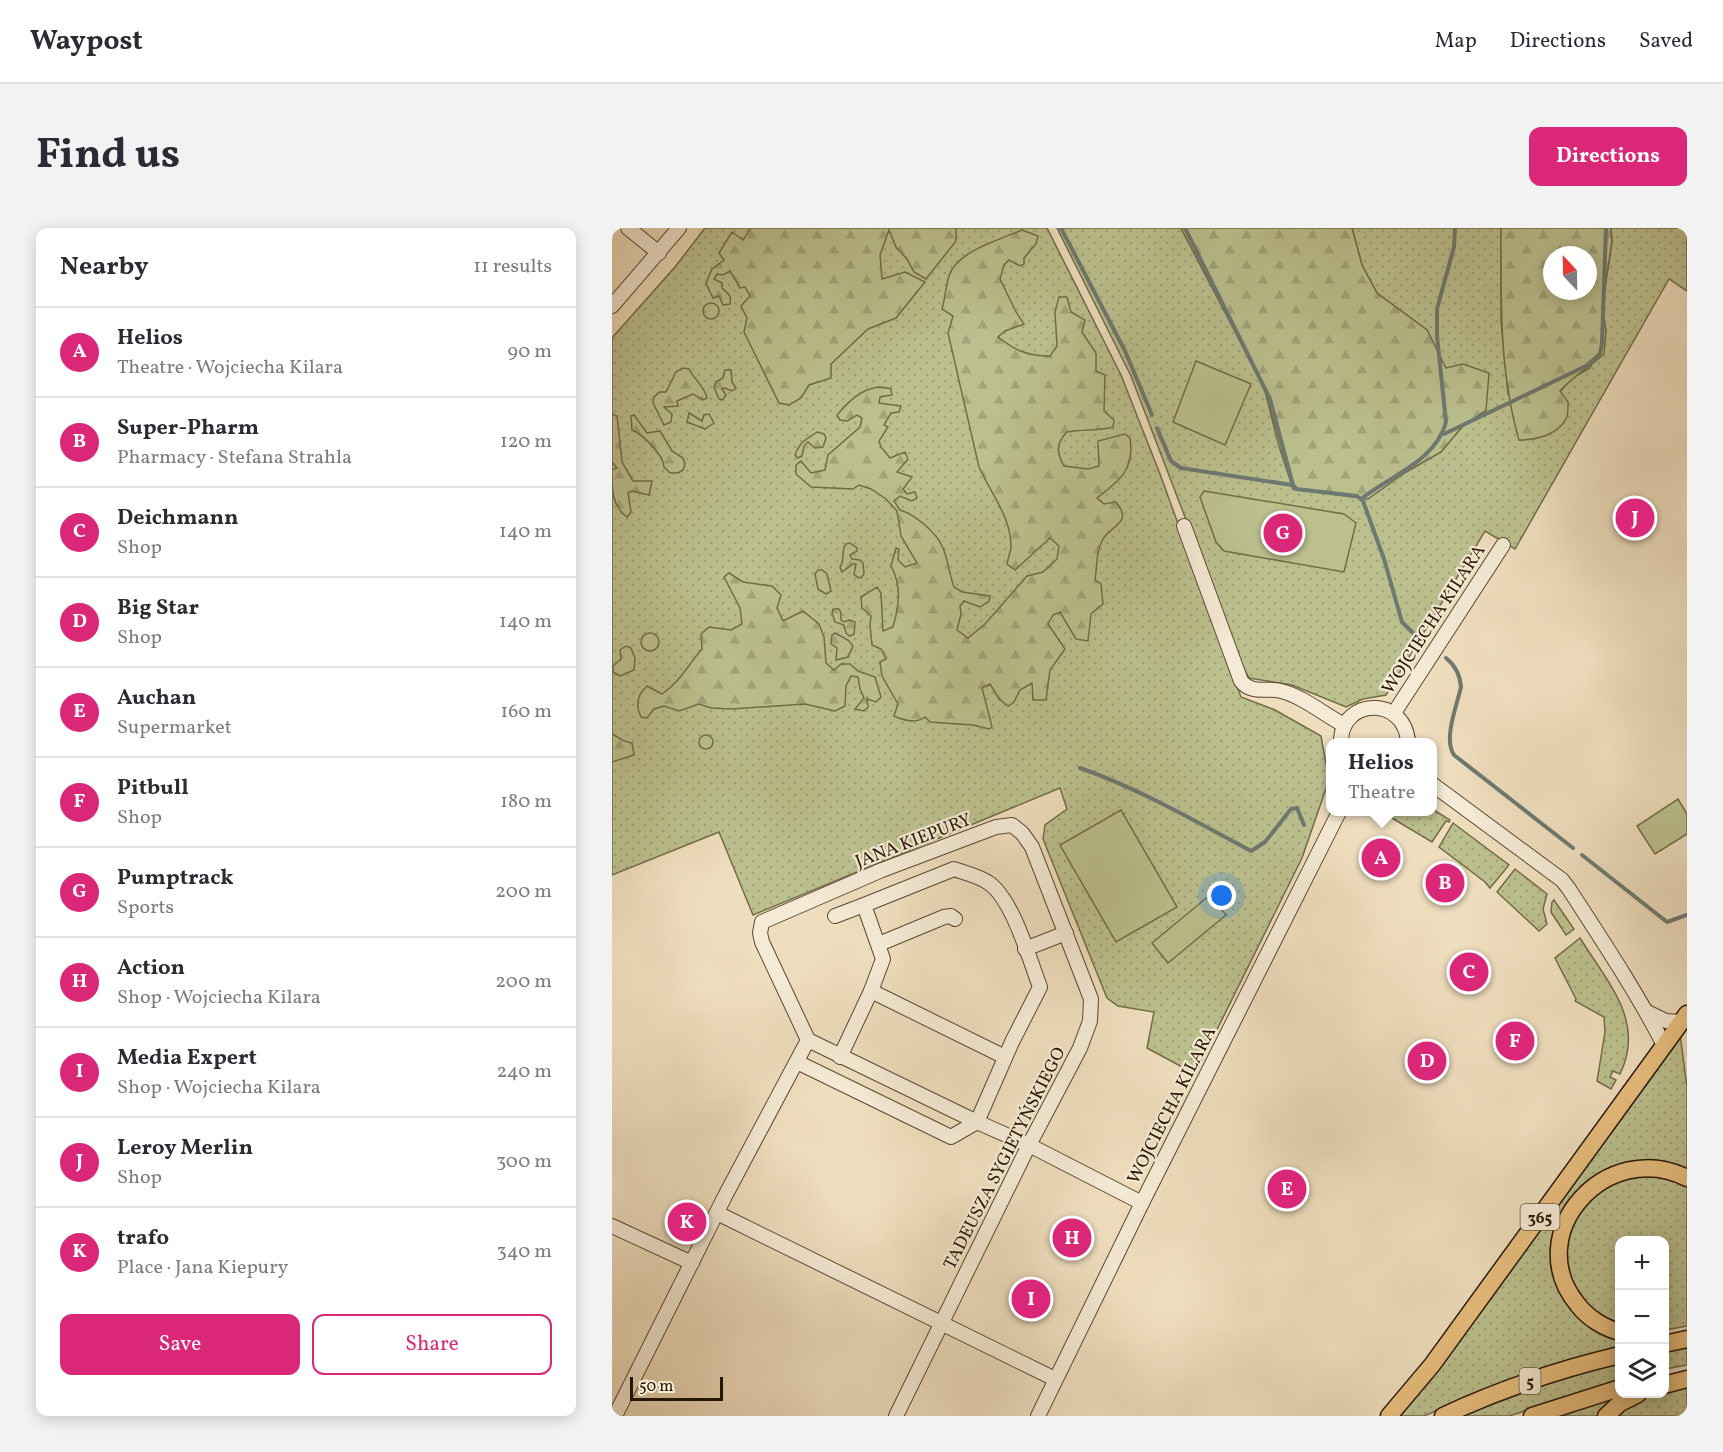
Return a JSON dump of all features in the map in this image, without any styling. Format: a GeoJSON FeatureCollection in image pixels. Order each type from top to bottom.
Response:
{"type":"FeatureCollection","features":[{"type":"Feature","properties":{"kind":"main road","name":"365"},"geometry":{"type":"LineString","coordinates":[[1389,1416],[1432,1365],[1685,1018]]}},
{"type":"Feature","properties":{"kind":"main road"},"geometry":{"type":"LineString","coordinates":[[1615,1330],[1603,1326],[1588,1316],[1570,1294],[1563,1279],[1559,1261],[1560,1241],[1565,1224],[1577,1202],[1587,1191],[1619,1173],[1642,1168],[1658,1169],[1687,1179]]}},
{"type":"Feature","properties":{"kind":"main road"},"geometry":{"type":"LineString","coordinates":[[1669,1335],[1687,1334]]}},
{"type":"Feature","properties":{"kind":"main road"},"geometry":{"type":"LineString","coordinates":[[1669,1343],[1687,1339]]}},
{"type":"Feature","properties":{"kind":"main road","name":"5"},"geometry":{"type":"LineString","coordinates":[[1443,1416],[1509,1389],[1615,1355]]}},
{"type":"Feature","properties":{"kind":"main road"},"geometry":{"type":"LineString","coordinates":[[1669,1379],[1687,1377]]}},
{"type":"Feature","properties":{"kind":"main road"},"geometry":{"type":"LineString","coordinates":[[1669,1384],[1687,1377]]}},
{"type":"Feature","properties":{"kind":"main road","name":"5"},"geometry":{"type":"LineString","coordinates":[[1532,1416],[1615,1390]]}},
{"type":"Feature","properties":{"kind":"main road"},"geometry":{"type":"LineString","coordinates":[[1606,1416],[1620,1402],[1629,1398]]}},
{"type":"Feature","properties":{"kind":"street"},"geometry":{"type":"LineString","coordinates":[[628,228],[659,254]]}},
{"type":"Feature","properties":{"kind":"street"},"geometry":{"type":"LineString","coordinates":[[612,306],[679,228]]}},
{"type":"Feature","properties":{"kind":"street"},"geometry":{"type":"LineString","coordinates":[[1184,526],[1241,681],[1245,686],[1250,689],[1279,690],[1290,694],[1344,725]]}},
{"type":"Feature","properties":{"kind":"street","name":"WOJCIECHA KILARA"},"geometry":{"type":"LineString","coordinates":[[1394,713],[1503,545]]}},
{"type":"Feature","properties":{"kind":"street"},"geometry":{"type":"LineString","coordinates":[[1342,738],[1344,725],[1351,716],[1372,707],[1384,708],[1394,713],[1407,730],[1408,738]]}},
{"type":"Feature","properties":{"kind":"street"},"geometry":{"type":"LineString","coordinates":[[1437,788],[1562,880],[1647,1012],[1664,1045]]}},
{"type":"Feature","properties":{"kind":"street","name":"WOJCIECHA KILARA"},"geometry":{"type":"LineString","coordinates":[[1038,1416],[1142,1203],[1337,816]]}},
{"type":"Feature","properties":{"kind":"street","name":"JANA KIEPURY"},"geometry":{"type":"LineString","coordinates":[[807,1040],[762,942],[759,933],[762,922],[882,870],[996,827],[1012,825],[1022,833],[1032,847],[1087,986],[1092,1006]]}},
{"type":"Feature","properties":{"kind":"street"},"geometry":{"type":"LineString","coordinates":[[797,1062],[951,1137],[977,1122],[1005,1056],[1040,987],[1006,902],[983,879],[954,869],[835,916]]}},
{"type":"Feature","properties":{"kind":"street"},"geometry":{"type":"LineString","coordinates":[[840,1057],[871,991],[883,959],[879,944],[867,926],[864,905]]}},
{"type":"Feature","properties":{"kind":"street"},"geometry":{"type":"LineString","coordinates":[[879,944],[944,917],[951,916],[955,919]]}},
{"type":"Feature","properties":{"kind":"street"},"geometry":{"type":"LineString","coordinates":[[1025,949],[1066,933]]}},
{"type":"Feature","properties":{"kind":"street"},"geometry":{"type":"LineString","coordinates":[[871,991],[1005,1056]]}},
{"type":"Feature","properties":{"kind":"street","name":"TADEUSZA SYGIETYŃSKIEGO"},"geometry":{"type":"LineString","coordinates":[[896,1416],[1029,1145],[1080,1048],[1090,1021],[1092,1006]]}},
{"type":"Feature","properties":{"kind":"street"},"geometry":{"type":"LineString","coordinates":[[1647,1012],[1666,1021],[1685,1018]]}},
{"type":"Feature","properties":{"kind":"street"},"geometry":{"type":"LineString","coordinates":[[615,1416],[783,1083],[797,1062],[807,1040],[1029,1145],[1142,1203]]}},
{"type":"Feature","properties":{"kind":"street"},"geometry":{"type":"LineString","coordinates":[[717,1214],[1055,1379]]}},
{"type":"Feature","properties":{"kind":"street"},"geometry":{"type":"LineString","coordinates":[[612,1226],[692,1263]]}},
{"type":"Feature","properties":{"kind":"green space"},"geometry":{"type":"Polygon","coordinates":[[[705,228],[1047,228],[1121,375],[1160,474],[1241,697],[1275,710],[1321,736],[1326,764],[1326,789],[1302,858],[1195,1074],[1147,1048],[1154,1012],[1118,1006],[1107,998],[1043,839],[1045,825],[1067,809],[1060,788],[753,915],[719,832],[612,875],[612,338],[675,267],[705,228]]]}},
{"type":"Feature","properties":{"kind":"green space"},"geometry":{"type":"Polygon","coordinates":[[[751,228],[956,228],[956,241],[926,279],[914,272],[907,259],[896,247],[889,230],[880,255],[882,279],[905,272],[925,282],[896,318],[868,329],[831,364],[831,378],[809,385],[801,398],[789,405],[779,403],[744,332],[747,318],[741,306],[750,296],[745,287],[740,288],[730,271],[723,275],[717,274],[714,279],[722,283],[722,288],[730,299],[730,304],[723,305],[719,296],[713,298],[706,283],[712,269],[724,260],[719,253],[732,232],[743,240],[751,228]]]}},
{"type":"Feature","properties":{"kind":"green space"},"geometry":{"type":"Polygon","coordinates":[[[1057,228],[1181,228],[1264,387],[1278,443],[1293,489],[1406,472],[1441,452],[1461,428],[1486,410],[1446,369],[1427,330],[1377,293],[1362,265],[1352,228],[1501,228],[1501,321],[1508,394],[1560,392],[1572,378],[1590,368],[1606,331],[1602,308],[1612,241],[1611,228],[1687,228],[1687,291],[1669,279],[1515,549],[1485,531],[1386,695],[1363,699],[1346,707],[1292,685],[1249,678],[1242,666],[1131,376],[1057,228]]]}},
{"type":"Feature","properties":{"kind":"green space"},"geometry":{"type":"Polygon","coordinates":[[[1181,228],[1352,228],[1362,265],[1377,293],[1427,330],[1446,368],[1463,364],[1489,373],[1486,410],[1461,428],[1441,452],[1406,472],[1368,499],[1293,489],[1264,387],[1181,228]]]}},
{"type":"Feature","properties":{"kind":"green space"},"geometry":{"type":"Polygon","coordinates":[[[1501,228],[1611,228],[1612,241],[1602,308],[1606,331],[1604,354],[1560,391],[1568,402],[1567,417],[1559,428],[1533,439],[1519,440],[1512,414],[1501,308],[1501,228]]]}},
{"type":"Feature","properties":{"kind":"green space"},"geometry":{"type":"Polygon","coordinates":[[[1022,230],[1038,236],[1036,244],[1024,258],[1024,264],[1020,266],[1009,260],[1004,265],[1000,279],[1024,324],[1005,331],[998,337],[1022,352],[1050,356],[1057,346],[1055,312],[1059,297],[1067,297],[1071,312],[1085,320],[1082,332],[1096,353],[1096,371],[1105,375],[1104,411],[1114,420],[1113,427],[1067,432],[1058,448],[1064,466],[1088,469],[1099,466],[1098,441],[1125,434],[1130,438],[1128,467],[1112,486],[1097,498],[1104,504],[1116,502],[1123,516],[1104,537],[1098,552],[1095,580],[1101,584],[1103,604],[1091,614],[1088,641],[1076,639],[1060,612],[1053,615],[1048,624],[1065,649],[1050,670],[1046,700],[1033,700],[1032,683],[1020,690],[1014,702],[1008,706],[999,699],[990,684],[982,688],[992,727],[989,729],[973,725],[930,722],[925,717],[914,721],[906,720],[894,716],[898,704],[882,676],[880,662],[886,659],[881,649],[872,645],[871,616],[862,608],[861,597],[877,587],[881,593],[883,631],[893,627],[897,611],[898,589],[891,566],[896,548],[899,549],[898,560],[905,567],[917,563],[901,536],[897,511],[886,499],[871,489],[859,485],[853,489],[811,487],[796,474],[796,465],[801,461],[811,473],[825,470],[828,455],[860,427],[862,418],[857,415],[847,421],[840,420],[837,415],[861,393],[875,388],[891,389],[892,395],[880,397],[879,403],[901,406],[899,412],[891,413],[884,425],[888,427],[879,441],[890,458],[905,452],[908,459],[897,472],[912,477],[903,489],[907,494],[915,492],[917,498],[912,501],[900,496],[894,501],[900,510],[912,515],[935,535],[946,556],[954,587],[962,592],[990,596],[989,601],[980,607],[964,601],[960,606],[961,614],[957,630],[968,638],[985,624],[1027,576],[1043,572],[1057,559],[1059,546],[1050,538],[1015,570],[1007,564],[1011,546],[1008,525],[979,467],[948,333],[953,316],[942,309],[953,267],[980,247],[1022,230]]]}},
{"type":"Feature","properties":{"kind":"green space"},"geometry":{"type":"Polygon","coordinates":[[[711,303],[719,311],[711,319],[703,311],[711,303]]]}},
{"type":"Feature","properties":{"kind":"green space"},"geometry":{"type":"Polygon","coordinates":[[[1196,361],[1251,384],[1225,445],[1173,422],[1196,361]]]}},
{"type":"Feature","properties":{"kind":"green space"},"geometry":{"type":"Polygon","coordinates":[[[683,368],[689,369],[707,398],[703,400],[693,394],[677,401],[678,406],[664,407],[672,414],[671,422],[664,425],[653,403],[654,397],[660,392],[666,392],[676,372],[683,368]]]}},
{"type":"Feature","properties":{"kind":"green space"},"geometry":{"type":"Polygon","coordinates":[[[725,370],[731,370],[732,382],[736,388],[732,391],[722,389],[726,395],[722,400],[719,399],[714,387],[716,382],[723,378],[725,370]]]}},
{"type":"Feature","properties":{"kind":"green space"},"geometry":{"type":"Polygon","coordinates":[[[689,413],[702,421],[704,415],[709,414],[714,423],[705,429],[687,422],[689,413]]]}},
{"type":"Feature","properties":{"kind":"green space"},"geometry":{"type":"Polygon","coordinates":[[[612,414],[617,416],[622,462],[633,481],[652,481],[649,495],[632,491],[628,493],[631,512],[627,517],[618,508],[613,491],[612,470],[617,468],[612,462],[612,414]]]}},
{"type":"Feature","properties":{"kind":"green space"},"geometry":{"type":"Polygon","coordinates":[[[634,415],[647,433],[660,431],[672,451],[683,458],[685,464],[683,470],[670,473],[664,467],[661,457],[652,446],[632,430],[631,416],[634,415]]]}},
{"type":"Feature","properties":{"kind":"green space"},"geometry":{"type":"Polygon","coordinates":[[[817,432],[824,434],[826,438],[823,447],[815,448],[808,442],[804,446],[802,456],[798,458],[795,455],[799,446],[817,432]]]}},
{"type":"Feature","properties":{"kind":"green space"},"geometry":{"type":"Polygon","coordinates":[[[1204,491],[1344,514],[1356,523],[1344,572],[1224,551],[1216,542],[1200,497],[1204,491]]]}},
{"type":"Feature","properties":{"kind":"green space"},"geometry":{"type":"Polygon","coordinates":[[[850,543],[857,548],[857,551],[850,555],[852,559],[863,563],[864,574],[861,578],[854,574],[856,564],[842,572],[840,567],[844,547],[850,543]]]}},
{"type":"Feature","properties":{"kind":"green space"},"geometry":{"type":"Polygon","coordinates":[[[818,570],[827,574],[831,591],[826,594],[818,589],[815,574],[818,570]]]}},
{"type":"Feature","properties":{"kind":"green space"},"geometry":{"type":"Polygon","coordinates":[[[729,573],[743,582],[772,586],[781,595],[777,608],[783,621],[803,611],[819,624],[824,637],[826,663],[834,670],[841,664],[850,664],[858,671],[875,677],[881,697],[876,702],[867,699],[868,707],[864,711],[855,709],[864,698],[858,677],[851,676],[846,686],[845,706],[835,711],[805,704],[732,709],[711,708],[699,704],[679,711],[664,706],[654,709],[647,718],[641,717],[638,700],[641,693],[647,686],[662,694],[674,684],[702,649],[701,634],[709,627],[731,630],[742,624],[740,608],[724,577],[729,573]]]}},
{"type":"Feature","properties":{"kind":"green space"},"geometry":{"type":"Polygon","coordinates":[[[833,609],[839,609],[841,620],[844,622],[849,620],[855,622],[854,634],[850,636],[846,633],[844,625],[835,622],[833,609]]]}},
{"type":"Feature","properties":{"kind":"green space"},"geometry":{"type":"Polygon","coordinates":[[[650,633],[657,635],[659,642],[657,649],[650,651],[643,649],[641,642],[643,635],[650,633]]]}},
{"type":"Feature","properties":{"kind":"green space"},"geometry":{"type":"Polygon","coordinates":[[[835,633],[848,640],[853,646],[848,657],[836,660],[837,648],[831,644],[832,635],[835,633]]]}},
{"type":"Feature","properties":{"kind":"green space"},"geometry":{"type":"Polygon","coordinates":[[[626,646],[631,648],[635,658],[634,670],[620,676],[613,672],[613,666],[621,659],[620,650],[626,646]]]}},
{"type":"Feature","properties":{"kind":"green space"},"geometry":{"type":"Polygon","coordinates":[[[612,734],[632,743],[634,755],[612,762],[612,734]]]}},
{"type":"Feature","properties":{"kind":"green space"},"geometry":{"type":"Polygon","coordinates":[[[706,735],[711,737],[713,742],[711,747],[706,749],[701,747],[699,742],[701,737],[706,735]]]}},
{"type":"Feature","properties":{"kind":"green space"},"geometry":{"type":"Polygon","coordinates":[[[1678,799],[1687,814],[1687,834],[1655,854],[1637,826],[1678,799]]]}},
{"type":"Feature","properties":{"kind":"green space"},"geometry":{"type":"Polygon","coordinates":[[[1121,810],[1177,907],[1116,942],[1060,845],[1121,810]]]}},
{"type":"Feature","properties":{"kind":"green space"},"geometry":{"type":"Polygon","coordinates":[[[1437,812],[1450,820],[1446,821],[1432,842],[1390,817],[1437,816],[1437,812]]]}},
{"type":"Feature","properties":{"kind":"green space"},"geometry":{"type":"Polygon","coordinates":[[[1453,823],[1509,865],[1490,888],[1439,847],[1453,823]]]}},
{"type":"Feature","properties":{"kind":"green space"},"geometry":{"type":"Polygon","coordinates":[[[1515,869],[1547,894],[1543,909],[1547,924],[1539,931],[1497,892],[1515,869]]]}},
{"type":"Feature","properties":{"kind":"green space"},"geometry":{"type":"Polygon","coordinates":[[[1210,895],[1226,915],[1168,963],[1152,943],[1210,895]]]}},
{"type":"Feature","properties":{"kind":"green space"},"geometry":{"type":"Polygon","coordinates":[[[1554,900],[1574,929],[1566,935],[1551,912],[1554,900]]]}},
{"type":"Feature","properties":{"kind":"green space"},"geometry":{"type":"Polygon","coordinates":[[[1580,938],[1611,986],[1626,1019],[1629,1037],[1627,1055],[1620,1074],[1613,1071],[1610,1077],[1616,1080],[1611,1089],[1597,1081],[1605,1032],[1604,1017],[1575,1001],[1555,958],[1580,938]]]}},
{"type":"Feature","properties":{"kind":"green space"},"geometry":{"type":"Polygon","coordinates":[[[1680,1034],[1687,1087],[1687,1172],[1594,1178],[1583,1187],[1555,1273],[1615,1334],[1615,1347],[1482,1391],[1424,1416],[1398,1416],[1680,1034]]]}},
{"type":"Feature","properties":{"kind":"green space"},"geometry":{"type":"Polygon","coordinates":[[[1658,1174],[1687,1185],[1687,1326],[1669,1329],[1669,1236],[1615,1236],[1615,1324],[1591,1311],[1571,1285],[1565,1250],[1578,1211],[1614,1181],[1658,1174]]]}},
{"type":"Feature","properties":{"kind":"green space"},"geometry":{"type":"Polygon","coordinates":[[[1687,1348],[1687,1365],[1669,1368],[1669,1351],[1687,1348]]]}},
{"type":"Feature","properties":{"kind":"green space"},"geometry":{"type":"Polygon","coordinates":[[[1615,1363],[1615,1382],[1509,1416],[1461,1416],[1572,1375],[1615,1363]]]}},
{"type":"Feature","properties":{"kind":"green space"},"geometry":{"type":"Polygon","coordinates":[[[1687,1387],[1687,1416],[1614,1416],[1640,1398],[1669,1398],[1669,1391],[1687,1387]]]}},
{"type":"Feature","properties":{"kind":"green space"},"geometry":{"type":"Polygon","coordinates":[[[1608,1399],[1610,1401],[1599,1416],[1553,1416],[1608,1399]]]}},
{"type":"Feature","properties":{"kind":"waterway"},"geometry":{"type":"LineString","coordinates":[[1061,228],[1125,351],[1152,415]]}},
{"type":"Feature","properties":{"kind":"waterway"},"geometry":{"type":"LineString","coordinates":[[1185,228],[1270,399],[1293,485],[1296,489],[1357,496],[1363,501],[1384,559],[1402,622],[1424,644]]}},
{"type":"Feature","properties":{"kind":"waterway"},"geometry":{"type":"LineString","coordinates":[[1361,499],[1422,457],[1441,436],[1446,422],[1437,336],[1437,309],[1454,247],[1455,228]]}},
{"type":"Feature","properties":{"kind":"waterway"},"geometry":{"type":"LineString","coordinates":[[1444,434],[1586,366],[1600,354],[1606,228]]}},
{"type":"Feature","properties":{"kind":"waterway"},"geometry":{"type":"LineString","coordinates":[[1157,428],[1171,461],[1181,468],[1292,485]]}},
{"type":"Feature","properties":{"kind":"waterway"},"geometry":{"type":"LineString","coordinates":[[1446,658],[1457,671],[1461,687],[1450,731],[1451,748],[1454,755],[1573,848]]}},
{"type":"Feature","properties":{"kind":"waterway"},"geometry":{"type":"LineString","coordinates":[[1080,768],[1146,796],[1251,851],[1265,842],[1291,809],[1297,808],[1304,825]]}},
{"type":"Feature","properties":{"kind":"waterway"},"geometry":{"type":"LineString","coordinates":[[1582,855],[1667,922],[1687,915]]}},
{"type":"Feature","properties":{"kind":"place","name":"Leroy Merlin"},"geometry":{"type":"Point","coordinates":[1635,518]}},
{"type":"Feature","properties":{"kind":"place","name":"Pumptrack"},"geometry":{"type":"Point","coordinates":[1283,533]}},
{"type":"Feature","properties":{"kind":"place","name":"Helios"},"geometry":{"type":"Point","coordinates":[1381,858]}},
{"type":"Feature","properties":{"kind":"place","name":"Super-Pharm"},"geometry":{"type":"Point","coordinates":[1445,883]}},
{"type":"Feature","properties":{"kind":"place","name":"Deichmann"},"geometry":{"type":"Point","coordinates":[1469,972]}},
{"type":"Feature","properties":{"kind":"place","name":"Pitbull"},"geometry":{"type":"Point","coordinates":[1515,1041]}},
{"type":"Feature","properties":{"kind":"place","name":"Big Star"},"geometry":{"type":"Point","coordinates":[1427,1061]}},
{"type":"Feature","properties":{"kind":"place","name":"Auchan"},"geometry":{"type":"Point","coordinates":[1287,1189]}},
{"type":"Feature","properties":{"kind":"place","name":"trafo"},"geometry":{"type":"Point","coordinates":[687,1222]}},
{"type":"Feature","properties":{"kind":"place","name":"Action"},"geometry":{"type":"Point","coordinates":[1072,1238]}},
{"type":"Feature","properties":{"kind":"place","name":"Media Expert"},"geometry":{"type":"Point","coordinates":[1031,1299]}}]}
